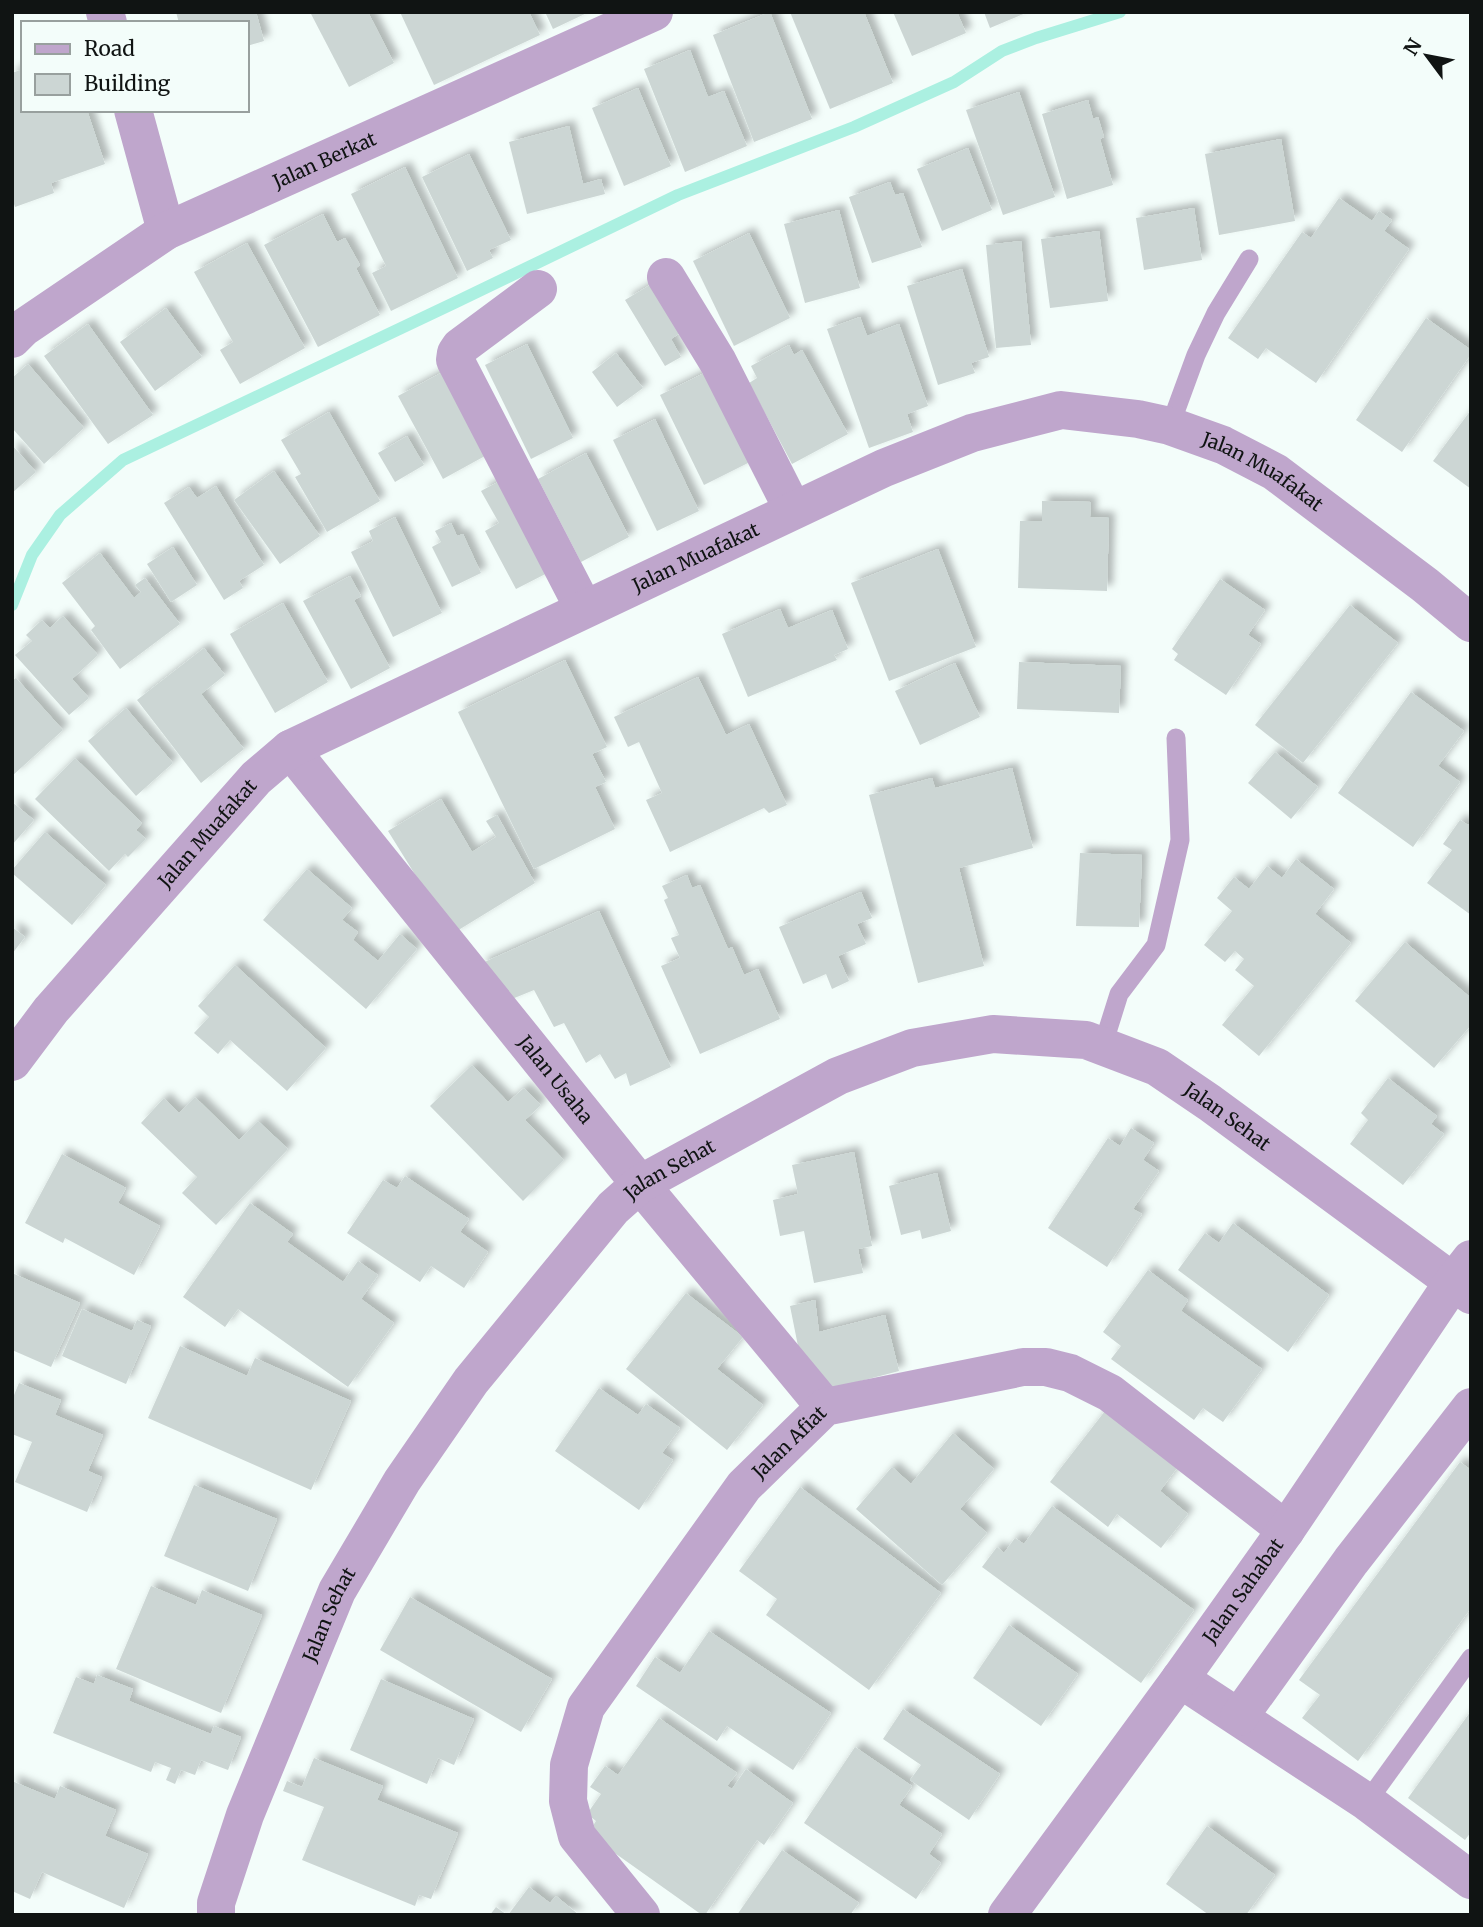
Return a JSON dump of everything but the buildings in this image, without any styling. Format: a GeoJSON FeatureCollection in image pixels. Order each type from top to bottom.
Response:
{"type":"FeatureCollection","features":[{"type":"Feature","properties":{"kind":"street","name":"Jalan Berkat"},"geometry":{"type":"LineString","coordinates":[[12,339],[23,328],[166,231],[654,12]]}},
{"type":"Feature","properties":{"kind":"street"},"geometry":{"type":"LineString","coordinates":[[134,112],[166,231]]}},
{"type":"Feature","properties":{"kind":"street"},"geometry":{"type":"LineString","coordinates":[[666,277],[718,362],[793,510]]}},
{"type":"Feature","properties":{"kind":"street"},"geometry":{"type":"LineString","coordinates":[[538,289],[460,347],[455,360],[583,609]]}},
{"type":"Feature","properties":{"kind":"street","name":"Jalan Muafakat"},"geometry":{"type":"LineString","coordinates":[[12,1062],[51,1010],[247,788],[290,749],[793,510],[884,468],[972,433],[1062,410],[1138,419],[1170,426],[1223,444],[1275,472],[1471,623]]}},
{"type":"Feature","properties":{"kind":"street","name":"Jalan Usaha"},"geometry":{"type":"LineString","coordinates":[[290,749],[640,1185],[825,1407]]}},
{"type":"Feature","properties":{"kind":"street","name":"Jalan Sehat"},"geometry":{"type":"LineString","coordinates":[[216,1915],[216,1903],[245,1815],[337,1591],[402,1481],[471,1381],[613,1208],[640,1185],[838,1076],[912,1048],[993,1034],[1086,1040],[1103,1045],[1157,1067],[1465,1279]]}},
{"type":"Feature","properties":{"kind":"street","name":"Jalan Sahabat"},"geometry":{"type":"LineString","coordinates":[[1007,1915],[1180,1679],[1465,1279]]}},
{"type":"Feature","properties":{"kind":"street","name":"Jalan Afiat"},"geometry":{"type":"LineString","coordinates":[[641,1915],[577,1836],[568,1801],[569,1765],[586,1707],[744,1486],[825,1407],[1023,1367],[1046,1367],[1070,1373],[1110,1393],[1286,1531]]}},
{"type":"Feature","properties":{"kind":"street"},"geometry":{"type":"LineString","coordinates":[[1239,1717],[1351,1561],[1471,1407]]}},
{"type":"Feature","properties":{"kind":"street"},"geometry":{"type":"LineString","coordinates":[[1180,1679],[1367,1802],[1471,1880]]}},
{"type":"Feature","properties":{"kind":"lane"},"geometry":{"type":"LineString","coordinates":[[1170,426],[1196,355],[1216,313],[1250,260]]}},
{"type":"Feature","properties":{"kind":"lane"},"geometry":{"type":"LineString","coordinates":[[1103,1045],[1119,993],[1156,945],[1180,840],[1176,738]]}},
{"type":"Feature","properties":{"kind":"lane"},"geometry":{"type":"LineString","coordinates":[[1367,1802],[1471,1658]]}},
{"type":"Feature","properties":{"kind":"waterway"},"geometry":{"type":"LineString","coordinates":[[12,605],[32,555],[60,515],[123,460],[678,195],[854,127],[954,82],[1002,51],[1120,12]]}}]}
